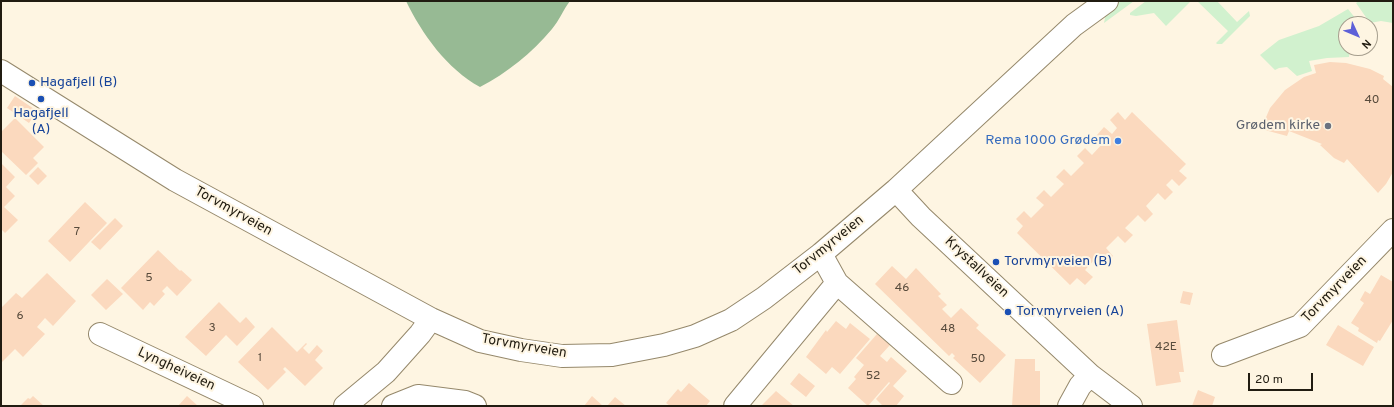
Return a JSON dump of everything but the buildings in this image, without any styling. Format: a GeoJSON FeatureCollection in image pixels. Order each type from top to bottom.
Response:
{"type":"FeatureCollection","features":[{"type":"Feature","properties":{"kind":"street","name":"Torvmyrveien"},"geometry":{"type":"LineString","coordinates":[[1,71],[175,180],[431,319],[480,341],[522,350],[562,356],[612,355],[664,345],[695,336],[731,320],[764,298],[821,254],[896,190],[1074,25],[1107,1]]}},
{"type":"Feature","properties":{"kind":"street","name":"Krystallveien"},"geometry":{"type":"LineString","coordinates":[[896,190],[921,217],[1090,375],[1131,406]]}},
{"type":"Feature","properties":{"kind":"street","name":"Torvmyrveien"},"geometry":{"type":"LineString","coordinates":[[1223,355],[1300,326],[1393,230]]}},
{"type":"Feature","properties":{"kind":"street"},"geometry":{"type":"LineString","coordinates":[[821,254],[837,283],[951,383]]}},
{"type":"Feature","properties":{"kind":"street"},"geometry":{"type":"LineString","coordinates":[[735,406],[837,283]]}},
{"type":"Feature","properties":{"kind":"street"},"geometry":{"type":"LineString","coordinates":[[345,406],[386,372],[420,334],[431,319]]}},
{"type":"Feature","properties":{"kind":"street","name":"Lyngheiveien"},"geometry":{"type":"LineString","coordinates":[[100,334],[252,406]]}},
{"type":"Feature","properties":{"kind":"street"},"geometry":{"type":"LineString","coordinates":[[1069,406],[1080,386],[1090,375]]}},
{"type":"Feature","properties":{"kind":"street"},"geometry":{"type":"LineString","coordinates":[[393,406],[418,396],[465,402],[475,406]]}},
{"type":"Feature","properties":{"kind":"green space"},"geometry":{"type":"Polygon","coordinates":[[[406,1],[570,1],[554,26],[528,54],[509,69],[480,87],[457,71],[446,61],[420,26],[406,1]]]}},
{"type":"Feature","properties":{"kind":"green space"},"geometry":{"type":"Polygon","coordinates":[[[1120,1],[1134,1],[1104,23],[1106,13],[1120,1]]]}},
{"type":"Feature","properties":{"kind":"green space"},"geometry":{"type":"Polygon","coordinates":[[[1146,1],[1191,1],[1166,26],[1154,13],[1136,16],[1130,15],[1130,13],[1146,1]]]}},
{"type":"Feature","properties":{"kind":"green space"},"geometry":{"type":"Polygon","coordinates":[[[1197,1],[1217,1],[1237,22],[1249,11],[1250,16],[1222,44],[1217,44],[1216,43],[1228,31],[1197,1]]]}},
{"type":"Feature","properties":{"kind":"green space"},"geometry":{"type":"Polygon","coordinates":[[[1359,1],[1393,1],[1393,23],[1378,22],[1378,16],[1365,16],[1356,3],[1359,1]]]}},
{"type":"Feature","properties":{"kind":"green space"},"geometry":{"type":"Polygon","coordinates":[[[1348,9],[1354,16],[1338,16],[1338,56],[1349,57],[1309,61],[1312,71],[1297,76],[1287,67],[1275,70],[1260,55],[1279,40],[1319,26],[1348,9]]]}},
{"type":"Feature","properties":{"kind":"place","name":"Hagafjell (B)"},"geometry":{"type":"Point","coordinates":[32,83]}},
{"type":"Feature","properties":{"kind":"place","name":"Hagafjell (A)"},"geometry":{"type":"Point","coordinates":[41,99]}},
{"type":"Feature","properties":{"kind":"place","name":"Grødem kirke"},"geometry":{"type":"Point","coordinates":[1328,126]}},
{"type":"Feature","properties":{"kind":"place","name":"Rema 1000 Grødem"},"geometry":{"type":"Point","coordinates":[1118,141]}},
{"type":"Feature","properties":{"kind":"place","name":"Torvmyrveien (B)"},"geometry":{"type":"Point","coordinates":[996,262]}},
{"type":"Feature","properties":{"kind":"place","name":"Torvmyrveien (A)"},"geometry":{"type":"Point","coordinates":[1008,312]}}]}
